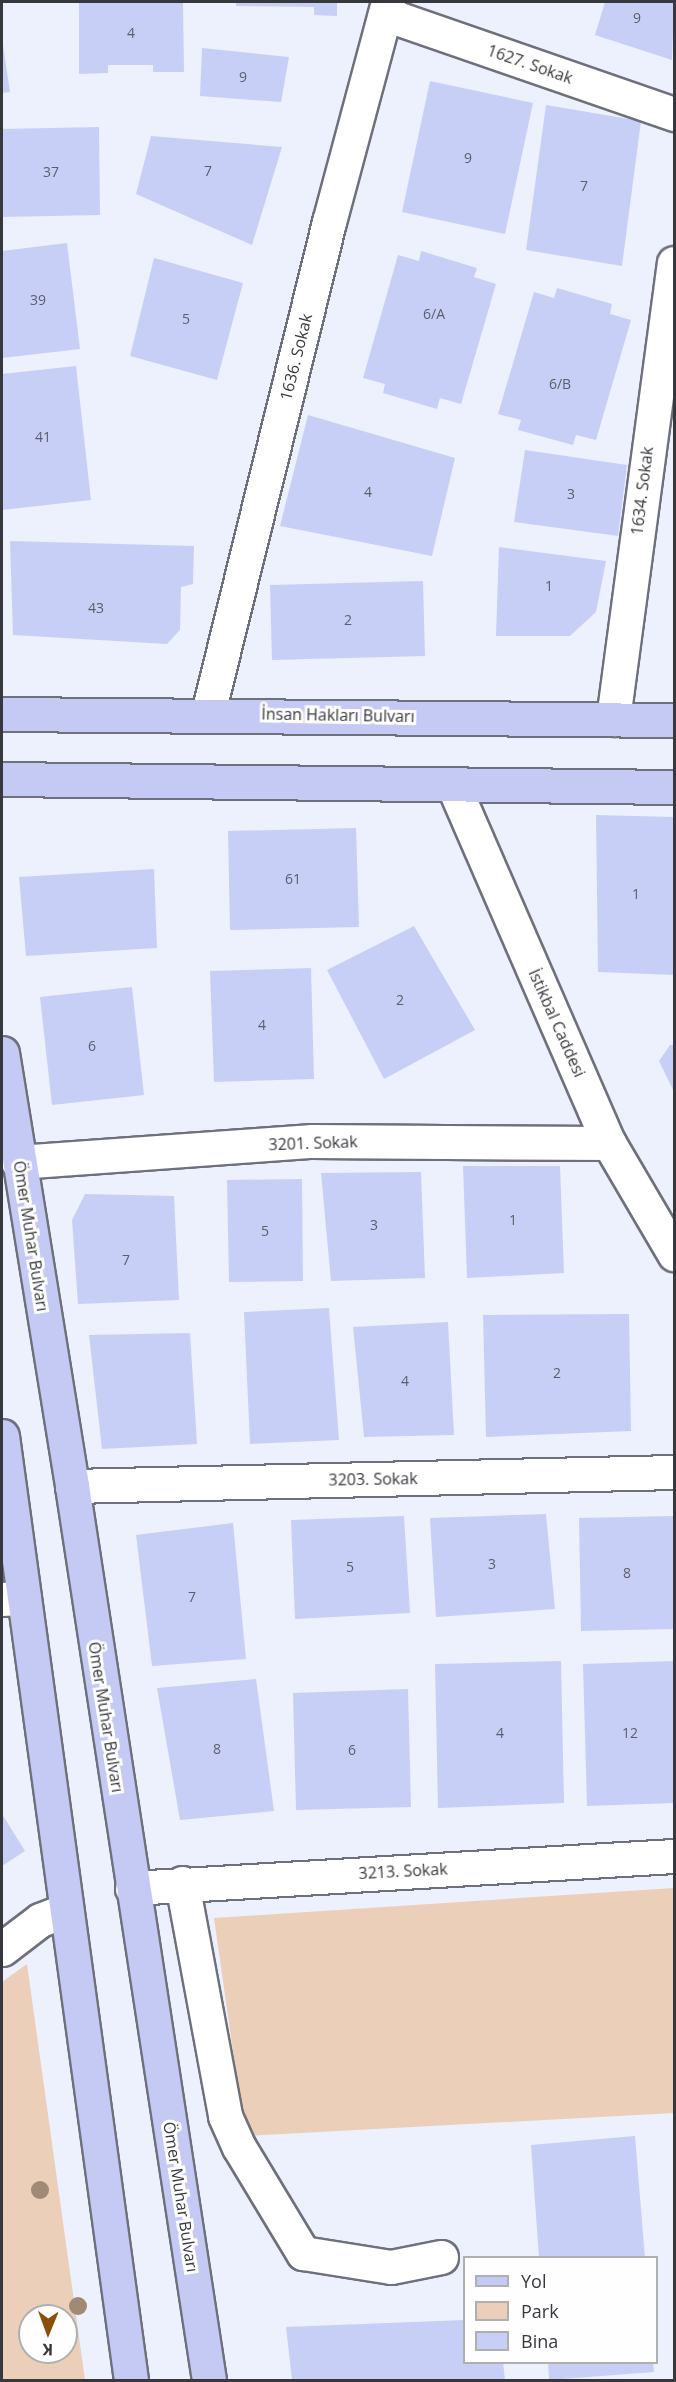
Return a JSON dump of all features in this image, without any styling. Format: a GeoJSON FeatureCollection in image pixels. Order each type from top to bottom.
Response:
{"type":"FeatureCollection","features":[{"type":"Feature","properties":{"kind":"main road","name":"İnsan Hakları Bulvarı"},"geometry":{"type":"LineString","coordinates":[[2,714],[208,713],[675,720]]}},
{"type":"Feature","properties":{"kind":"main road"},"geometry":{"type":"LineString","coordinates":[[2,779],[675,786]]}},
{"type":"Feature","properties":{"kind":"main road","name":"Ömer Muhar Bulvarı"},"geometry":{"type":"LineString","coordinates":[[2,1053],[72,1486],[209,2380]]}},
{"type":"Feature","properties":{"kind":"main road"},"geometry":{"type":"LineString","coordinates":[[2,1436],[13,1598],[66,1910],[131,2380]]}},
{"type":"Feature","properties":{"kind":"street","name":"1627. Sokak"},"geometry":{"type":"LineString","coordinates":[[386,8],[675,114]]}},
{"type":"Feature","properties":{"kind":"street","name":"1636. Sokak"},"geometry":{"type":"LineString","coordinates":[[208,713],[329,222],[386,8]]}},
{"type":"Feature","properties":{"kind":"street","name":"1634. Sokak"},"geometry":{"type":"LineString","coordinates":[[613,719],[675,263]]}},
{"type":"Feature","properties":{"kind":"street","name":"İstikbal Caddesi"},"geometry":{"type":"LineString","coordinates":[[453,785],[609,1143],[675,1254]]}},
{"type":"Feature","properties":{"kind":"street","name":"3201. Sokak"},"geometry":{"type":"LineString","coordinates":[[18,1162],[312,1141],[609,1143]]}},
{"type":"Feature","properties":{"kind":"street","name":"3203. Sokak"},"geometry":{"type":"LineString","coordinates":[[72,1486],[675,1472]]}},
{"type":"Feature","properties":{"kind":"street","name":"3213. Sokak"},"geometry":{"type":"LineString","coordinates":[[132,1888],[182,1883],[675,1856]]}},
{"type":"Feature","properties":{"kind":"street"},"geometry":{"type":"LineString","coordinates":[[182,1883],[225,2116],[239,2147],[303,2253],[391,2267],[441,2257]]}},
{"type":"Feature","properties":{"kind":"street"},"geometry":{"type":"LineString","coordinates":[[2,1949],[40,1920],[66,1910]]}},
{"type":"Feature","properties":{"kind":"green space"},"geometry":{"type":"Polygon","coordinates":[[[674,1888],[674,2113],[245,2136],[214,1918],[674,1888]]]}},
{"type":"Feature","properties":{"kind":"green space"},"geometry":{"type":"Polygon","coordinates":[[[27,1964],[74,2304],[18,2304],[18,2364],[78,2364],[78,2330],[85,2380],[2,2380],[2,1982],[27,1964]]]}},
{"type":"Feature","properties":{"kind":"building"},"geometry":{"type":"Polygon","coordinates":[[[79,2],[183,2],[184,72],[153,72],[153,65],[108,65],[108,73],[79,74],[79,2]]]}},
{"type":"Feature","properties":{"kind":"building"},"geometry":{"type":"Polygon","coordinates":[[[236,2],[337,2],[337,16],[314,15],[314,7],[236,6],[236,2]]]}},
{"type":"Feature","properties":{"kind":"building"},"geometry":{"type":"Polygon","coordinates":[[[605,2],[674,2],[672,60],[595,35],[605,2]]]}},
{"type":"Feature","properties":{"kind":"building"},"geometry":{"type":"Polygon","coordinates":[[[2,38],[10,92],[2,93],[2,38]]]}},
{"type":"Feature","properties":{"kind":"building"},"geometry":{"type":"Polygon","coordinates":[[[202,48],[289,57],[281,102],[200,96],[202,48]]]}},
{"type":"Feature","properties":{"kind":"building"},"geometry":{"type":"Polygon","coordinates":[[[430,81],[533,103],[505,234],[402,212],[430,81]]]}},
{"type":"Feature","properties":{"kind":"building"},"geometry":{"type":"Polygon","coordinates":[[[546,105],[641,121],[622,266],[526,250],[546,105]]]}},
{"type":"Feature","properties":{"kind":"building"},"geometry":{"type":"Polygon","coordinates":[[[99,127],[100,215],[2,217],[2,129],[99,127]]]}},
{"type":"Feature","properties":{"kind":"building"},"geometry":{"type":"Polygon","coordinates":[[[151,136],[282,147],[252,245],[136,194],[151,136]]]}},
{"type":"Feature","properties":{"kind":"building"},"geometry":{"type":"Polygon","coordinates":[[[67,243],[80,349],[2,358],[2,251],[67,243]]]}},
{"type":"Feature","properties":{"kind":"building"},"geometry":{"type":"Polygon","coordinates":[[[421,251],[477,268],[474,277],[496,284],[461,404],[440,398],[437,409],[383,393],[385,384],[363,378],[398,255],[419,261],[421,251]]]}},
{"type":"Feature","properties":{"kind":"building"},"geometry":{"type":"Polygon","coordinates":[[[154,258],[243,283],[217,380],[130,356],[154,258]]]}},
{"type":"Feature","properties":{"kind":"building"},"geometry":{"type":"Polygon","coordinates":[[[557,288],[612,304],[610,314],[631,320],[596,440],[576,435],[573,445],[518,430],[521,420],[498,414],[534,292],[554,298],[557,288]]]}},
{"type":"Feature","properties":{"kind":"building"},"geometry":{"type":"Polygon","coordinates":[[[76,366],[91,500],[2,510],[2,374],[76,366]]]}},
{"type":"Feature","properties":{"kind":"building"},"geometry":{"type":"Polygon","coordinates":[[[308,415],[455,458],[432,556],[280,526],[308,415]]]}},
{"type":"Feature","properties":{"kind":"building"},"geometry":{"type":"Polygon","coordinates":[[[525,450],[627,465],[618,536],[514,522],[525,450]]]}},
{"type":"Feature","properties":{"kind":"building"},"geometry":{"type":"Polygon","coordinates":[[[10,541],[194,546],[193,584],[181,587],[180,630],[167,644],[13,635],[10,541]]]}},
{"type":"Feature","properties":{"kind":"building"},"geometry":{"type":"Polygon","coordinates":[[[499,547],[606,561],[596,612],[570,636],[496,636],[499,547]]]}},
{"type":"Feature","properties":{"kind":"building"},"geometry":{"type":"Polygon","coordinates":[[[423,581],[425,656],[272,660],[270,585],[423,581]]]}},
{"type":"Feature","properties":{"kind":"building"},"geometry":{"type":"Polygon","coordinates":[[[596,815],[674,817],[674,975],[598,972],[596,815]]]}},
{"type":"Feature","properties":{"kind":"building"},"geometry":{"type":"Polygon","coordinates":[[[356,828],[359,927],[230,930],[228,831],[356,828]]]}},
{"type":"Feature","properties":{"kind":"building"},"geometry":{"type":"Polygon","coordinates":[[[154,869],[157,948],[26,956],[19,877],[154,869]]]}},
{"type":"Feature","properties":{"kind":"building"},"geometry":{"type":"Polygon","coordinates":[[[414,926],[475,1030],[384,1079],[327,970],[414,926]]]}},
{"type":"Feature","properties":{"kind":"building"},"geometry":{"type":"Polygon","coordinates":[[[311,968],[314,1079],[214,1082],[210,971],[311,968]]]}},
{"type":"Feature","properties":{"kind":"building"},"geometry":{"type":"Polygon","coordinates":[[[132,987],[144,1095],[52,1105],[40,997],[132,987]]]}},
{"type":"Feature","properties":{"kind":"building"},"geometry":{"type":"Polygon","coordinates":[[[670,1045],[674,1045],[674,1092],[659,1061],[670,1045]]]}},
{"type":"Feature","properties":{"kind":"building"},"geometry":{"type":"Polygon","coordinates":[[[463,1166],[560,1166],[564,1273],[467,1278],[463,1166]]]}},
{"type":"Feature","properties":{"kind":"building"},"geometry":{"type":"Polygon","coordinates":[[[421,1172],[425,1278],[331,1281],[321,1173],[421,1172]]]}},
{"type":"Feature","properties":{"kind":"building"},"geometry":{"type":"Polygon","coordinates":[[[302,1179],[303,1281],[229,1282],[227,1180],[302,1179]]]}},
{"type":"Feature","properties":{"kind":"building"},"geometry":{"type":"Polygon","coordinates":[[[85,1194],[174,1196],[179,1300],[78,1304],[72,1220],[85,1194]]]}},
{"type":"Feature","properties":{"kind":"building"},"geometry":{"type":"Polygon","coordinates":[[[329,1308],[339,1440],[250,1444],[244,1312],[329,1308]]]}},
{"type":"Feature","properties":{"kind":"building"},"geometry":{"type":"Polygon","coordinates":[[[629,1314],[631,1431],[486,1437],[483,1315],[629,1314]]]}},
{"type":"Feature","properties":{"kind":"building"},"geometry":{"type":"Polygon","coordinates":[[[448,1322],[454,1435],[364,1437],[353,1327],[448,1322]]]}},
{"type":"Feature","properties":{"kind":"building"},"geometry":{"type":"Polygon","coordinates":[[[190,1333],[197,1444],[102,1449],[89,1335],[190,1333]]]}},
{"type":"Feature","properties":{"kind":"building"},"geometry":{"type":"Polygon","coordinates":[[[546,1514],[555,1609],[436,1617],[430,1518],[546,1514]]]}},
{"type":"Feature","properties":{"kind":"building"},"geometry":{"type":"Polygon","coordinates":[[[404,1516],[410,1613],[295,1619],[291,1520],[404,1516]]]}},
{"type":"Feature","properties":{"kind":"building"},"geometry":{"type":"Polygon","coordinates":[[[674,1516],[674,1629],[581,1631],[579,1518],[674,1516]]]}},
{"type":"Feature","properties":{"kind":"building"},"geometry":{"type":"Polygon","coordinates":[[[233,1523],[246,1659],[152,1666],[136,1535],[233,1523]]]}},
{"type":"Feature","properties":{"kind":"building"},"geometry":{"type":"Polygon","coordinates":[[[561,1661],[564,1803],[438,1808],[435,1664],[561,1661]]]}},
{"type":"Feature","properties":{"kind":"building"},"geometry":{"type":"Polygon","coordinates":[[[674,1661],[674,1803],[587,1806],[583,1664],[674,1661]]]}},
{"type":"Feature","properties":{"kind":"building"},"geometry":{"type":"Polygon","coordinates":[[[256,1679],[274,1811],[180,1820],[157,1688],[256,1679]]]}},
{"type":"Feature","properties":{"kind":"building"},"geometry":{"type":"Polygon","coordinates":[[[408,1689],[411,1807],[296,1810],[293,1693],[408,1689]]]}},
{"type":"Feature","properties":{"kind":"building"},"geometry":{"type":"Polygon","coordinates":[[[2,1814],[25,1851],[2,1866],[2,1814]]]}},
{"type":"Feature","properties":{"kind":"building"},"geometry":{"type":"Polygon","coordinates":[[[635,2136],[645,2256],[539,2256],[531,2145],[635,2136]]]}},
{"type":"Feature","properties":{"kind":"building"},"geometry":{"type":"Polygon","coordinates":[[[463,2320],[463,2364],[503,2364],[505,2380],[292,2380],[286,2327],[463,2320]]]}},
{"type":"Feature","properties":{"kind":"building"},"geometry":{"type":"Polygon","coordinates":[[[548,2364],[653,2364],[654,2372],[549,2380],[548,2364]]]}}]}
